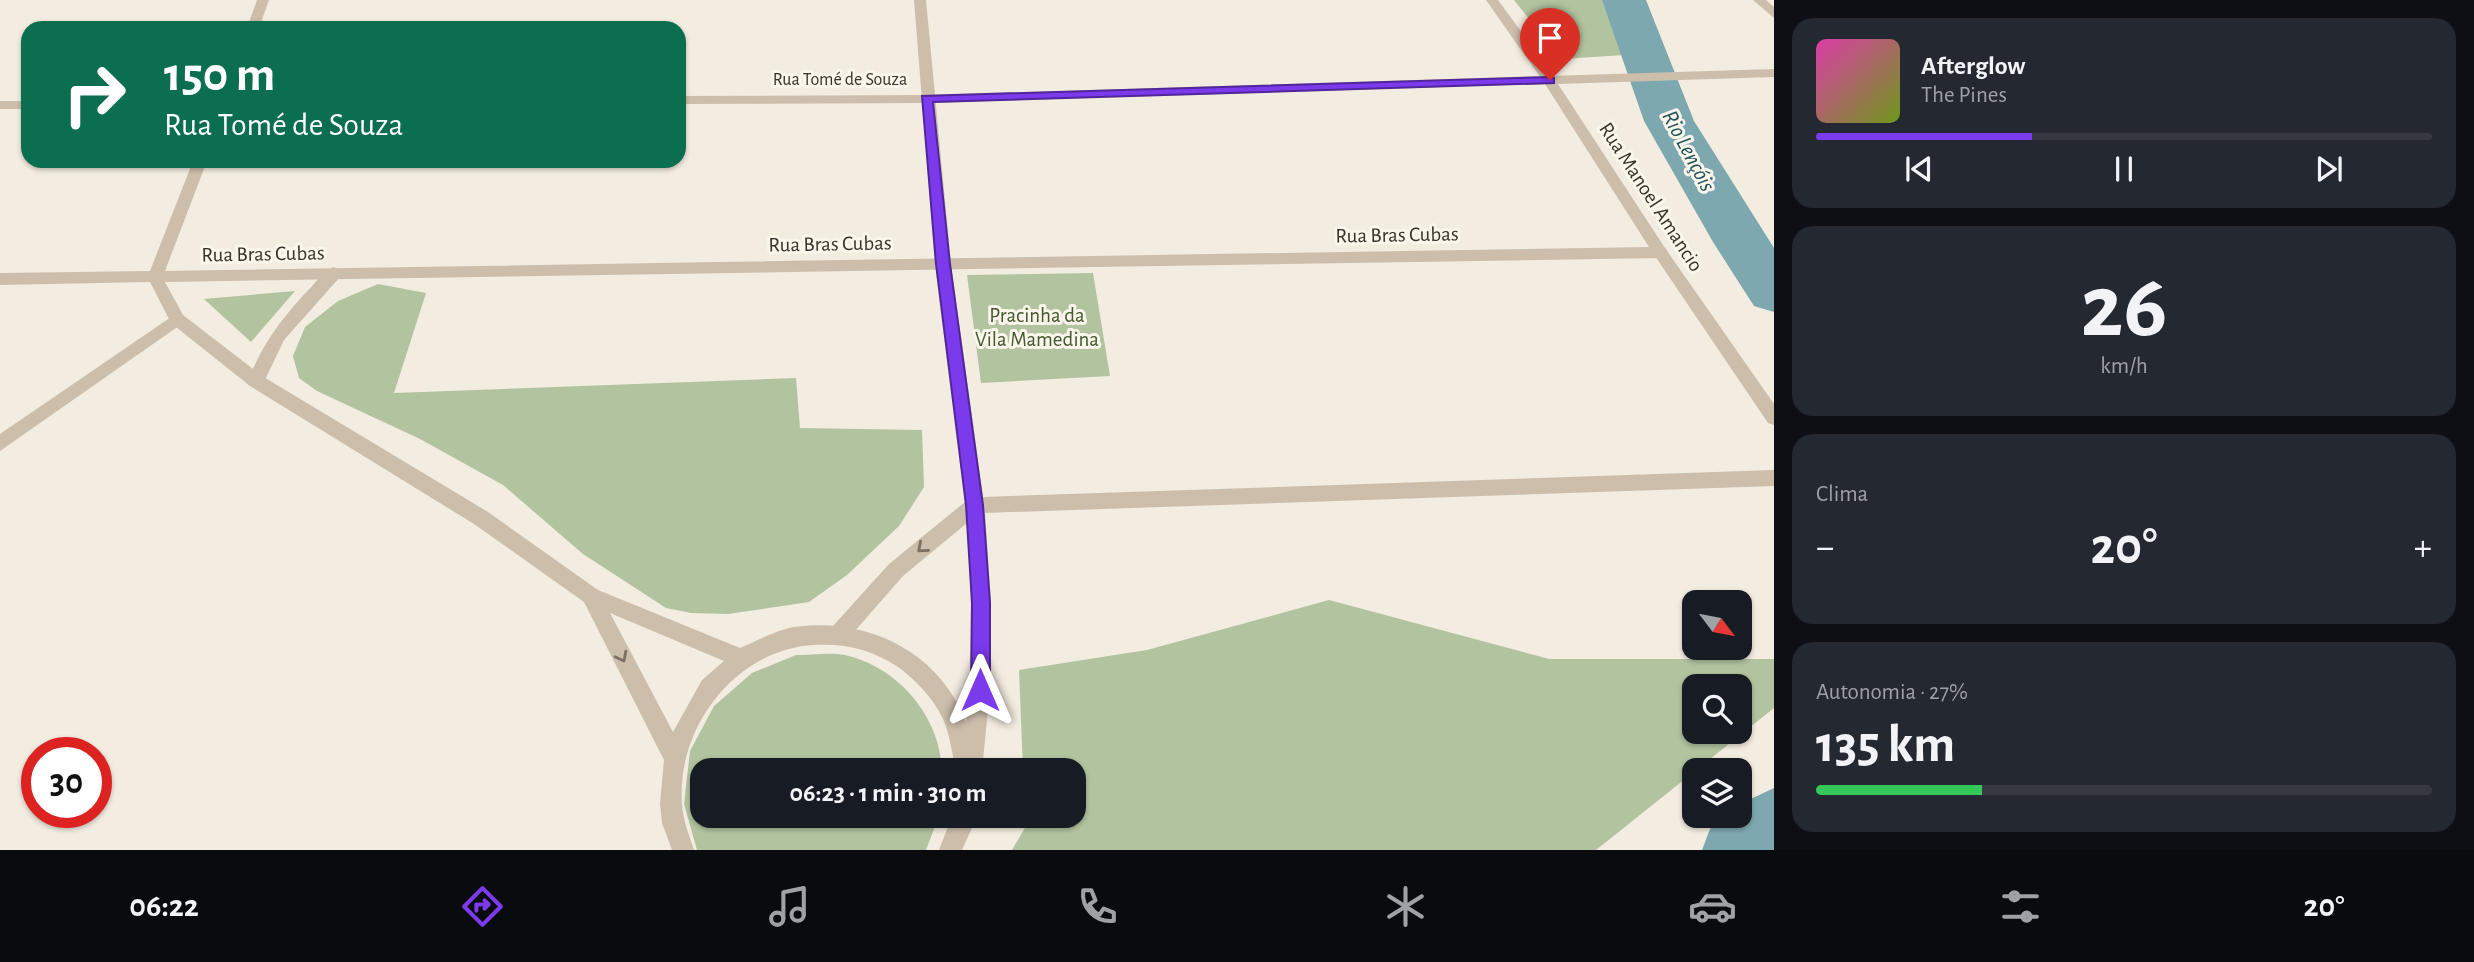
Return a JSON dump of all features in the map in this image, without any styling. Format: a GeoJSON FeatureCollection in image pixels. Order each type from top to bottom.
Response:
{"type":"FeatureCollection","features":[{"type":"Feature","properties":{"kind":"street"},"geometry":{"type":"LineString","coordinates":[[256,21],[263,0]]}},
{"type":"Feature","properties":{"kind":"street"},"geometry":{"type":"LineString","coordinates":[[920,0],[943,264],[975,505],[981,603],[980,690],[971,758]]}},
{"type":"Feature","properties":{"kind":"street","name":"Rua Manoel Amancio"},"geometry":{"type":"LineString","coordinates":[[1492,0],[1550,80],[1660,252],[1774,418]]}},
{"type":"Feature","properties":{"kind":"street"},"geometry":{"type":"LineString","coordinates":[[1759,0],[1774,14]]}},
{"type":"Feature","properties":{"kind":"street","name":"Rua Tomé de Souza"},"geometry":{"type":"LineString","coordinates":[[686,100],[927,99],[1774,73]]}},
{"type":"Feature","properties":{"kind":"street"},"geometry":{"type":"LineString","coordinates":[[0,105],[21,105]]}},
{"type":"Feature","properties":{"kind":"street"},"geometry":{"type":"LineString","coordinates":[[197,168],[155,277],[177,319],[256,381],[481,518],[591,596],[740,658]]}},
{"type":"Feature","properties":{"kind":"street","name":"Rua Bras Cubas"},"geometry":{"type":"LineString","coordinates":[[0,279],[1660,252]]}},
{"type":"Feature","properties":{"kind":"street"},"geometry":{"type":"LineString","coordinates":[[256,381],[264,356],[282,328],[334,273]]}},
{"type":"Feature","properties":{"kind":"street"},"geometry":{"type":"LineString","coordinates":[[0,444],[177,319]]}},
{"type":"Feature","properties":{"kind":"street"},"geometry":{"type":"LineString","coordinates":[[840,633],[896,570],[975,505],[1774,478]]}},
{"type":"Feature","properties":{"kind":"street"},"geometry":{"type":"LineString","coordinates":[[591,596],[674,757]]}},
{"type":"Feature","properties":{"kind":"street"},"geometry":{"type":"LineString","coordinates":[[669,850],[672,816],[670,786],[674,757],[688,720],[710,687],[740,658],[770,644],[804,634],[840,633],[881,644],[918,666],[946,699],[964,741],[967,758]]}},
{"type":"Feature","properties":{"kind":"street"},"geometry":{"type":"LineString","coordinates":[[672,816],[683,850]]}},
{"type":"Feature","properties":{"kind":"street"},"geometry":{"type":"LineString","coordinates":[[950,850],[961,828]]}},
{"type":"Feature","properties":{"kind":"green space"},"geometry":{"type":"Polygon","coordinates":[[[1514,0],[1602,0],[1625,55],[1561,59],[1514,0]]]}},
{"type":"Feature","properties":{"kind":"green space","name":"Pracinha da Vila Mamedina"},"geometry":{"type":"Polygon","coordinates":[[[1093,273],[1110,376],[981,383],[967,275],[1093,273]]]}},
{"type":"Feature","properties":{"kind":"green space"},"geometry":{"type":"Polygon","coordinates":[[[378,284],[426,293],[394,393],[796,378],[800,428],[922,430],[924,487],[899,526],[847,575],[809,602],[728,614],[691,613],[666,608],[583,554],[503,485],[420,439],[317,391],[299,378],[293,356],[305,327],[338,301],[378,284]]]}},
{"type":"Feature","properties":{"kind":"green space"},"geometry":{"type":"Polygon","coordinates":[[[295,291],[251,342],[204,299],[295,291]]]}},
{"type":"Feature","properties":{"kind":"green space"},"geometry":{"type":"Polygon","coordinates":[[[1329,600],[1549,659],[1774,659],[1774,708],[1752,726],[1752,674],[1682,674],[1682,744],[1729,744],[1711,758],[1682,758],[1682,781],[1596,850],[1012,850],[1025,828],[1086,828],[1086,758],[1023,758],[1019,670],[1147,650],[1329,600]]]}},
{"type":"Feature","properties":{"kind":"green space"},"geometry":{"type":"Polygon","coordinates":[[[796,655],[845,655],[864,661],[882,670],[913,697],[933,731],[940,758],[690,758],[690,825],[684,804],[690,751],[714,706],[752,673],[796,655]]]}},
{"type":"Feature","properties":{"kind":"green space"},"geometry":{"type":"Polygon","coordinates":[[[691,828],[934,828],[926,850],[697,850],[691,828]]]}},
{"type":"Feature","properties":{"kind":"waterway","name":"Rio Lençóis"},"geometry":{"type":"LineString","coordinates":[[1624,0],[1669,121],[1732,229],[1774,291]]}},
{"type":"Feature","properties":{"kind":"waterway","name":"Rio Lençóis"},"geometry":{"type":"LineString","coordinates":[[1743,850],[1774,829]]}},
{"type":"Feature","properties":{"kind":"route"},"geometry":{"type":"LineString","coordinates":[[980,690],[981,603],[975,505],[943,264],[927,99],[1550,80]]}}]}
